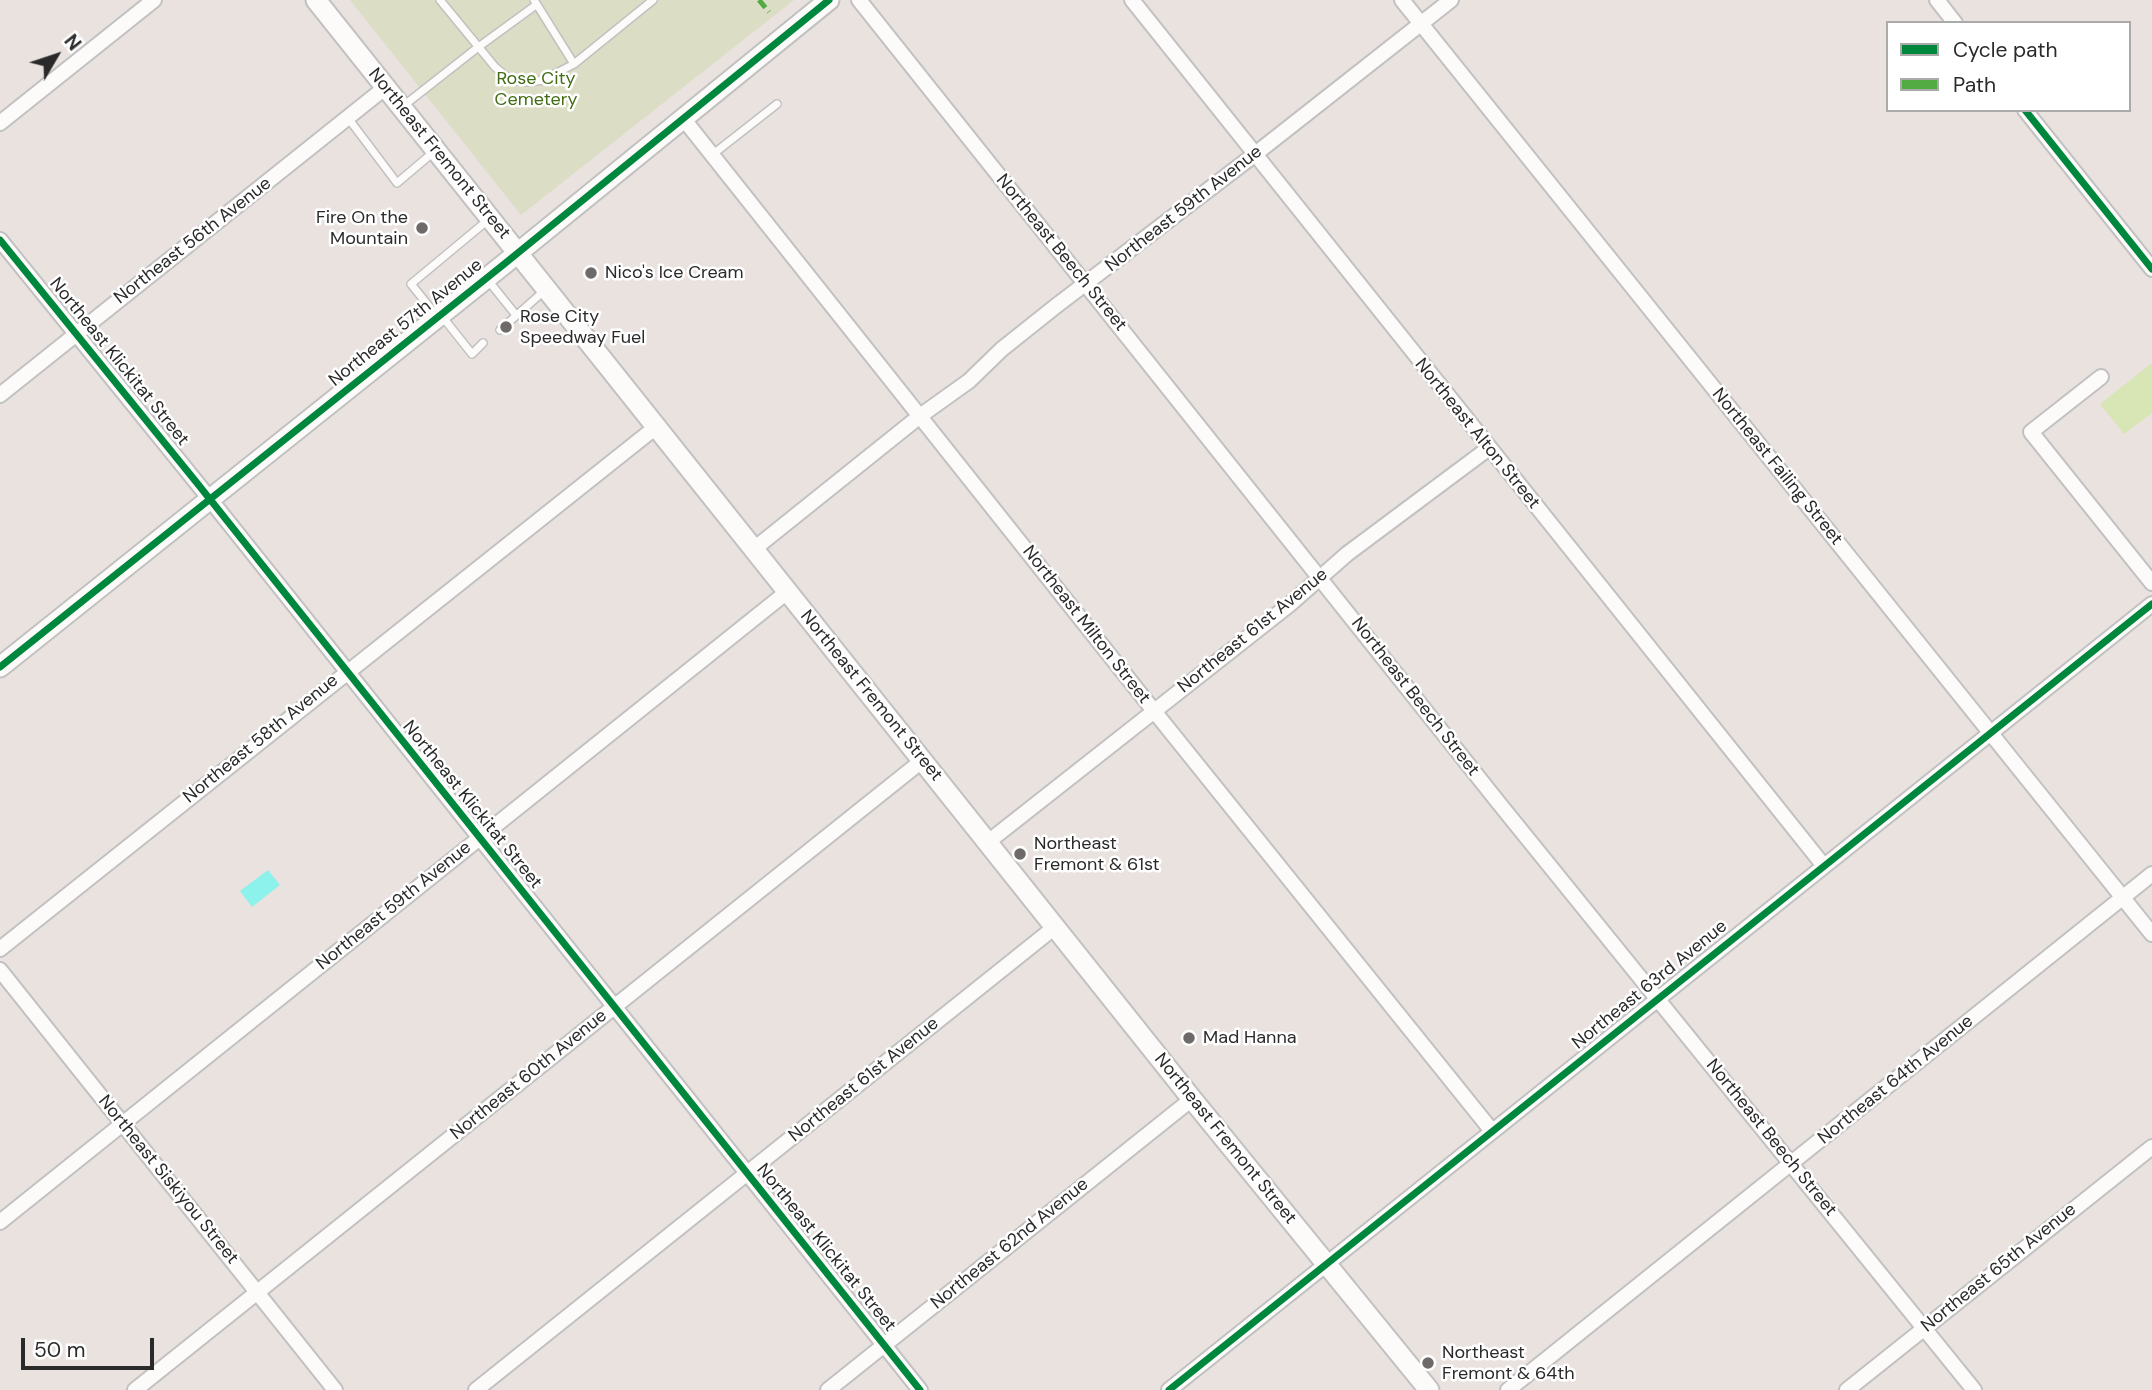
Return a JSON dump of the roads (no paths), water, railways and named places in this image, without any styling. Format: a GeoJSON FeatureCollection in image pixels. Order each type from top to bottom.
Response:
{"type":"FeatureCollection","features":[{"type":"Feature","properties":{"kind":"main road","name":"Northeast Fremont Street"},"geometry":{"type":"LineString","coordinates":[[316,0],[1192,1099],[1429,1390]]}},
{"type":"Feature","properties":{"kind":"main road","name":"Northeast 57th Avenue"},"geometry":{"type":"LineString","coordinates":[[0,667],[829,0]]}},
{"type":"Feature","properties":{"kind":"street"},"geometry":{"type":"LineString","coordinates":[[0,123],[154,0]]}},
{"type":"Feature","properties":{"kind":"street","name":"Northeast Beech Street"},"geometry":{"type":"LineString","coordinates":[[859,0],[1502,807],[1974,1390]]}},
{"type":"Feature","properties":{"kind":"street","name":"Northeast Alton Street"},"geometry":{"type":"LineString","coordinates":[[1132,0],[1824,866]]}},
{"type":"Feature","properties":{"kind":"street","name":"Northeast Failing Street"},"geometry":{"type":"LineString","coordinates":[[1402,0],[2152,934]]}},
{"type":"Feature","properties":{"kind":"street","name":"Northeast 59th Avenue"},"geometry":{"type":"LineString","coordinates":[[754,549],[920,416],[958,389],[1014,339],[1451,0]]}},
{"type":"Feature","properties":{"kind":"street"},"geometry":{"type":"LineString","coordinates":[[1937,0],[1953,21]]}},
{"type":"Feature","properties":{"kind":"street","name":"Northeast 56th Avenue"},"geometry":{"type":"LineString","coordinates":[[0,395],[386,88]]}},
{"type":"Feature","properties":{"kind":"street"},"geometry":{"type":"LineString","coordinates":[[2027,112],[2152,269]]}},
{"type":"Feature","properties":{"kind":"street","name":"Northeast Milton Street"},"geometry":{"type":"LineString","coordinates":[[682,117],[1154,711],[1493,1131]]}},
{"type":"Feature","properties":{"kind":"street","name":"Northeast Klickitat Street"},"geometry":{"type":"LineString","coordinates":[[0,240],[210,499],[920,1390]]}},
{"type":"Feature","properties":{"kind":"street"},"geometry":{"type":"LineString","coordinates":[[2101,377],[2031,432],[2152,583]]}},
{"type":"Feature","properties":{"kind":"street","name":"Northeast 58th Avenue"},"geometry":{"type":"LineString","coordinates":[[0,949],[656,427]]}},
{"type":"Feature","properties":{"kind":"street","name":"Northeast 61st Avenue"},"geometry":{"type":"LineString","coordinates":[[988,842],[1289,605],[1348,554],[1489,448]]}},
{"type":"Feature","properties":{"kind":"street","name":"Northeast 59th Avenue"},"geometry":{"type":"LineString","coordinates":[[0,1222],[788,592]]}},
{"type":"Feature","properties":{"kind":"street","name":"Northeast 63rd Avenue"},"geometry":{"type":"LineString","coordinates":[[1169,1390],[2152,604]]}},
{"type":"Feature","properties":{"kind":"street","name":"Northeast 60th Avenue"},"geometry":{"type":"LineString","coordinates":[[135,1390],[923,760]]}},
{"type":"Feature","properties":{"kind":"street","name":"Northeast 64th Avenue"},"geometry":{"type":"LineString","coordinates":[[1508,1390],[2152,874]]}},
{"type":"Feature","properties":{"kind":"street","name":"Northeast 61st Avenue"},"geometry":{"type":"LineString","coordinates":[[475,1390],[1055,927]]}},
{"type":"Feature","properties":{"kind":"street","name":"Northeast Siskiyou Street"},"geometry":{"type":"LineString","coordinates":[[0,970],[335,1390]]}},
{"type":"Feature","properties":{"kind":"street","name":"Northeast 62nd Avenue"},"geometry":{"type":"LineString","coordinates":[[828,1390],[1192,1099]]}},
{"type":"Feature","properties":{"kind":"street","name":"Northeast 65th Avenue"},"geometry":{"type":"LineString","coordinates":[[1847,1390],[2152,1147]]}},
{"type":"Feature","properties":{"kind":"lane"},"geometry":{"type":"LineString","coordinates":[[440,0],[477,48],[506,76],[518,81],[543,80],[574,64],[653,0]]}},
{"type":"Feature","properties":{"kind":"lane"},"geometry":{"type":"LineString","coordinates":[[402,108],[535,3],[574,64]]}},
{"type":"Feature","properties":{"kind":"lane"},"geometry":{"type":"LineString","coordinates":[[712,155],[777,104]]}},
{"type":"Feature","properties":{"kind":"lane"},"geometry":{"type":"LineString","coordinates":[[348,118],[397,183],[437,150]]}},
{"type":"Feature","properties":{"kind":"lane"},"geometry":{"type":"LineString","coordinates":[[483,343],[472,354],[411,284],[491,218]]}},
{"type":"Feature","properties":{"kind":"lane"},"geometry":{"type":"LineString","coordinates":[[486,278],[516,315]]}},
{"type":"Feature","properties":{"kind":"lane"},"geometry":{"type":"LineString","coordinates":[[500,330],[546,289]]}},
{"type":"Feature","properties":{"kind":"water"},"geometry":{"type":"Polygon","coordinates":[[[268,870],[280,885],[252,907],[240,891],[268,870]]]}},
{"type":"Feature","properties":{"kind":"place","name":"Fire On the Mountain"},"geometry":{"type":"Point","coordinates":[422,228]}},
{"type":"Feature","properties":{"kind":"place","name":"Nico's Ice Cream"},"geometry":{"type":"Point","coordinates":[591,273]}},
{"type":"Feature","properties":{"kind":"place","name":"Rose City Speedway Fuel"},"geometry":{"type":"Point","coordinates":[506,327]}},
{"type":"Feature","properties":{"kind":"place","name":"Northeast Fremont & 61st"},"geometry":{"type":"Point","coordinates":[1020,854]}},
{"type":"Feature","properties":{"kind":"place","name":"Mad Hanna"},"geometry":{"type":"Point","coordinates":[1189,1038]}},
{"type":"Feature","properties":{"kind":"place","name":"Northeast Fremont & 64th"},"geometry":{"type":"Point","coordinates":[1428,1363]}},
{"type":"Feature","properties":{"kind":"park label","name":"Rose City Cemetery"},"geometry":{"type":"Point","coordinates":[536,89]}}]}
